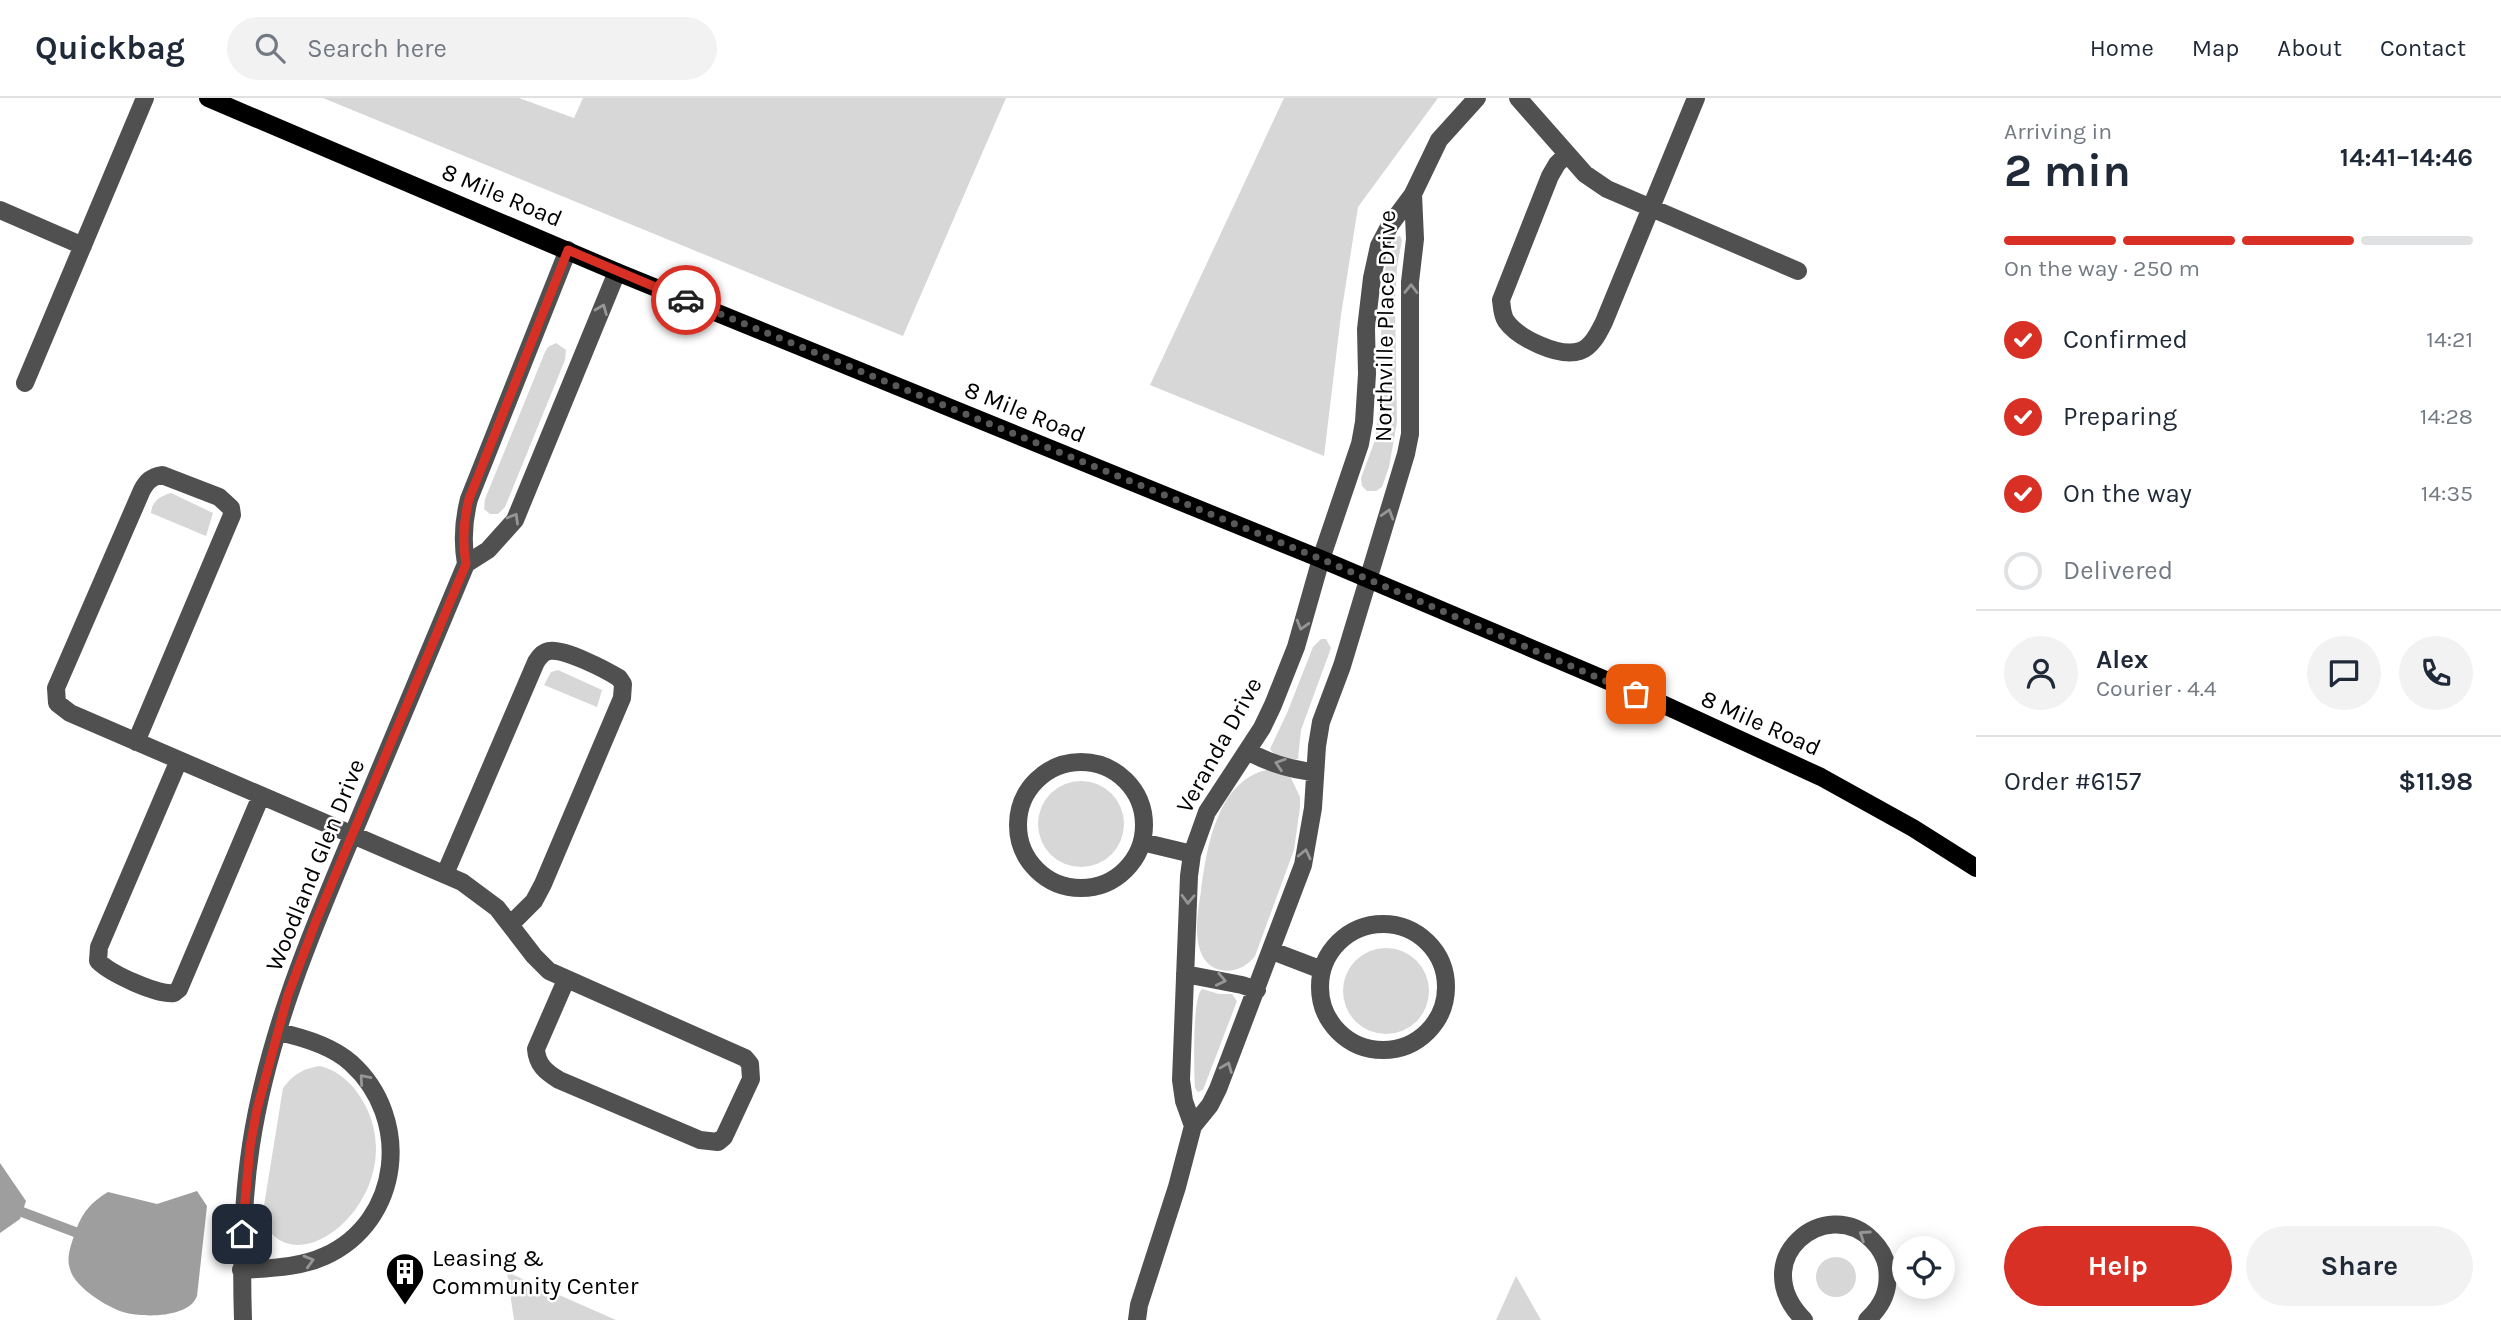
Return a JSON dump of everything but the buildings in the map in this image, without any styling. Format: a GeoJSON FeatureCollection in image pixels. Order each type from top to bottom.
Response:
{"type":"FeatureCollection","features":[{"type":"Feature","properties":{"kind":"main road","name":"8 Mile Road"},"geometry":{"type":"LineString","coordinates":[[208,98],[617,272],[1321,559],[1660,704],[1821,777],[1913,828],[1976,868]]}},
{"type":"Feature","properties":{"kind":"street"},"geometry":{"type":"LineString","coordinates":[[25,383],[145,98]]}},
{"type":"Feature","properties":{"kind":"street","name":"Northville Place Drive"},"geometry":{"type":"LineString","coordinates":[[1321,559],[1360,444],[1367,374],[1366,328],[1379,246],[1390,225],[1413,194],[1440,140],[1477,98]]}},
{"type":"Feature","properties":{"kind":"street"},"geometry":{"type":"LineString","coordinates":[[1518,98],[1566,155],[1585,174],[1607,188],[1798,271]]}},
{"type":"Feature","properties":{"kind":"street"},"geometry":{"type":"LineString","coordinates":[[1566,155],[1550,176],[1501,300],[1504,318],[1517,333],[1559,351],[1580,351],[1595,339],[1604,322],[1696,98]]}},
{"type":"Feature","properties":{"kind":"street","name":"Northville Place Drive"},"geometry":{"type":"LineString","coordinates":[[1368,579],[1410,434],[1410,282],[1415,239],[1413,194]]}},
{"type":"Feature","properties":{"kind":"street"},"geometry":{"type":"LineString","coordinates":[[0,210],[83,246]]}},
{"type":"Feature","properties":{"kind":"street","name":"Woodland Glen Drive"},"geometry":{"type":"LineString","coordinates":[[243,1320],[242,1234],[250,1147],[257,1109],[288,995],[316,921],[466,564],[462,539],[469,499],[568,250]]}},
{"type":"Feature","properties":{"kind":"street"},"geometry":{"type":"LineString","coordinates":[[466,564],[488,550],[515,520],[617,272]]}},
{"type":"Feature","properties":{"kind":"street"},"geometry":{"type":"LineString","coordinates":[[136,742],[232,515],[231,508],[219,497],[162,475],[146,482],[142,490],[56,688],[57,703],[70,713],[136,742],[179,760],[261,796],[445,874],[482,895],[511,924],[541,964],[566,980],[745,1058],[750,1064],[751,1079],[724,1137],[718,1142],[700,1140],[559,1080],[542,1068],[536,1049],[566,980]]}},
{"type":"Feature","properties":{"kind":"street","name":"Veranda Drive"},"geometry":{"type":"LineString","coordinates":[[1193,1126],[1184,1101],[1181,1080],[1192,854],[1207,812],[1262,728],[1278,693],[1296,647],[1321,559]]}},
{"type":"Feature","properties":{"kind":"street"},"geometry":{"type":"LineString","coordinates":[[1137,1320],[1139,1305],[1177,1187],[1193,1126],[1210,1105],[1218,1089],[1303,864],[1313,808],[1321,722],[1342,666],[1368,579]]}},
{"type":"Feature","properties":{"kind":"street"},"geometry":{"type":"LineString","coordinates":[[445,874],[541,655],[547,651],[563,652],[619,678],[624,684],[622,698],[543,884],[534,901],[511,924]]}},
{"type":"Feature","properties":{"kind":"street"},"geometry":{"type":"LineString","coordinates":[[1247,751],[1259,758],[1301,771],[1315,772]]}},
{"type":"Feature","properties":{"kind":"street"},"geometry":{"type":"LineString","coordinates":[[179,760],[99,947],[98,961],[111,971],[163,992],[174,993],[179,989],[261,796]]}},
{"type":"Feature","properties":{"kind":"street"},"geometry":{"type":"LineString","coordinates":[[1079,762],[1099,764],[1119,774],[1134,790],[1143,810],[1142,842],[1139,852],[1126,871],[1108,883],[1087,889],[1064,887],[1046,879],[1031,865],[1021,848],[1017,828],[1019,808],[1034,782],[1059,765],[1079,762]]}},
{"type":"Feature","properties":{"kind":"street"},"geometry":{"type":"LineString","coordinates":[[1142,842],[1192,854]]}},
{"type":"Feature","properties":{"kind":"street"},"geometry":{"type":"LineString","coordinates":[[1382,923],[1403,926],[1422,936],[1437,951],[1446,971],[1447,992],[1442,1014],[1429,1031],[1412,1044],[1391,1050],[1370,1049],[1350,1042],[1335,1028],[1324,1011],[1320,990],[1322,970],[1330,951],[1344,936],[1362,926],[1382,923]]}},
{"type":"Feature","properties":{"kind":"street"},"geometry":{"type":"LineString","coordinates":[[1272,951],[1322,970]]}},
{"type":"Feature","properties":{"kind":"street"},"geometry":{"type":"LineString","coordinates":[[1185,974],[1257,990]]}},
{"type":"Feature","properties":{"kind":"street"},"geometry":{"type":"LineString","coordinates":[[241,1270],[280,1268],[303,1263],[326,1256],[353,1239],[374,1213],[387,1185],[392,1162],[391,1140],[384,1111],[371,1086],[350,1063],[332,1050],[294,1035],[278,1032]]}},
{"type":"Feature","properties":{"kind":"street"},"geometry":{"type":"LineString","coordinates":[[1804,1320],[1785,1294],[1782,1277],[1785,1260],[1793,1246],[1805,1234],[1819,1227],[1836,1224],[1852,1227],[1867,1235],[1879,1247],[1886,1262],[1889,1278],[1886,1294],[1878,1309],[1867,1320]]}},
{"type":"Feature","properties":{"kind":"shaded area"},"geometry":{"type":"Polygon","coordinates":[[[323,98],[519,98],[574,118],[583,98],[1006,98],[903,336],[323,98]]]}},
{"type":"Feature","properties":{"kind":"shaded area"},"geometry":{"type":"Polygon","coordinates":[[[1284,98],[1438,98],[1358,207],[1341,315],[1324,456],[1150,385],[1284,98]]]}},
{"type":"Feature","properties":{"kind":"shaded area"},"geometry":{"type":"Polygon","coordinates":[[[1400,236],[1402,240],[1395,305],[1397,422],[1389,467],[1382,487],[1376,491],[1367,491],[1362,486],[1361,478],[1375,440],[1380,402],[1382,284],[1395,237],[1400,236]]]}},
{"type":"Feature","properties":{"kind":"shaded area"},"geometry":{"type":"Polygon","coordinates":[[[556,343],[566,350],[565,360],[505,507],[498,514],[490,514],[484,509],[485,499],[545,352],[556,343]]]}},
{"type":"Feature","properties":{"kind":"shaded area"},"geometry":{"type":"Polygon","coordinates":[[[171,493],[213,513],[206,536],[151,513],[157,500],[171,493]]]}},
{"type":"Feature","properties":{"kind":"shaded area"},"geometry":{"type":"Polygon","coordinates":[[[1321,639],[1326,639],[1331,648],[1301,730],[1298,759],[1282,757],[1270,749],[1313,647],[1321,639]]]}},
{"type":"Feature","properties":{"kind":"shaded area"},"geometry":{"type":"Polygon","coordinates":[[[558,670],[602,690],[597,707],[544,685],[551,672],[558,670]]]}},
{"type":"Feature","properties":{"kind":"shaded area"},"geometry":{"type":"Polygon","coordinates":[[[1271,769],[1282,771],[1291,778],[1300,797],[1294,850],[1255,956],[1242,967],[1225,971],[1210,965],[1204,959],[1197,936],[1207,855],[1218,817],[1227,800],[1238,786],[1253,775],[1271,769]]]}},
{"type":"Feature","properties":{"kind":"shaded area"},"geometry":{"type":"Polygon","coordinates":[[[1081,781],[1105,788],[1117,800],[1124,824],[1117,848],[1105,860],[1081,867],[1057,860],[1045,848],[1038,824],[1045,800],[1057,788],[1081,781]]]}},
{"type":"Feature","properties":{"kind":"shaded area"},"geometry":{"type":"Polygon","coordinates":[[[1386,948],[1410,955],[1422,967],[1429,991],[1422,1015],[1410,1027],[1386,1034],[1362,1027],[1350,1015],[1343,991],[1350,967],[1362,955],[1386,948]]]}},
{"type":"Feature","properties":{"kind":"shaded area"},"geometry":{"type":"Polygon","coordinates":[[[1202,989],[1219,994],[1232,994],[1237,1001],[1203,1090],[1198,1092],[1195,1088],[1194,1035],[1202,989]]]}},
{"type":"Feature","properties":{"kind":"shaded area"},"geometry":{"type":"Polygon","coordinates":[[[320,1066],[334,1071],[346,1080],[364,1103],[375,1137],[374,1170],[362,1199],[343,1223],[321,1239],[298,1245],[277,1239],[262,1218],[283,1088],[299,1073],[320,1066]]]}},
{"type":"Feature","properties":{"kind":"shaded area"},"geometry":{"type":"Polygon","coordinates":[[[0,1163],[26,1201],[20,1219],[0,1233],[0,1163]]]}},
{"type":"Feature","properties":{"kind":"shaded area"},"geometry":{"type":"Polygon","coordinates":[[[197,1191],[207,1206],[197,1296],[185,1309],[153,1315],[123,1312],[109,1306],[78,1283],[70,1269],[69,1251],[87,1209],[102,1196],[108,1192],[157,1204],[197,1191]]]}},
{"type":"Feature","properties":{"kind":"shaded area"},"geometry":{"type":"Polygon","coordinates":[[[1836,1257],[1844,1258],[1850,1263],[1855,1269],[1855,1285],[1850,1291],[1844,1296],[1836,1297],[1828,1296],[1822,1291],[1817,1285],[1816,1277],[1817,1269],[1822,1263],[1828,1258],[1836,1257]]]}},
{"type":"Feature","properties":{"kind":"shaded area"},"geometry":{"type":"Polygon","coordinates":[[[507,1272],[616,1320],[514,1320],[507,1272]]]}},
{"type":"Feature","properties":{"kind":"shaded area"},"geometry":{"type":"Polygon","coordinates":[[[1516,1276],[1541,1320],[1496,1320],[1516,1276]]]}},
{"type":"Feature","properties":{"kind":"waterway"},"geometry":{"type":"LineString","coordinates":[[22,1212],[75,1232]]}},
{"type":"Feature","properties":{"kind":"way so far"},"geometry":{"type":"LineString","coordinates":[[686,300],[1321,559],[1636,694]]}},
{"type":"Feature","properties":{"kind":"place","name":"Leasing & Community Center"},"geometry":{"type":"Point","coordinates":[405,1306]}},
{"type":"Feature","properties":{"kind":"route"},"geometry":{"type":"LineString","coordinates":[[242,1234],[250,1147],[257,1109],[288,995],[316,921],[466,564],[462,539],[469,499],[568,250],[686,300]]}}]}
